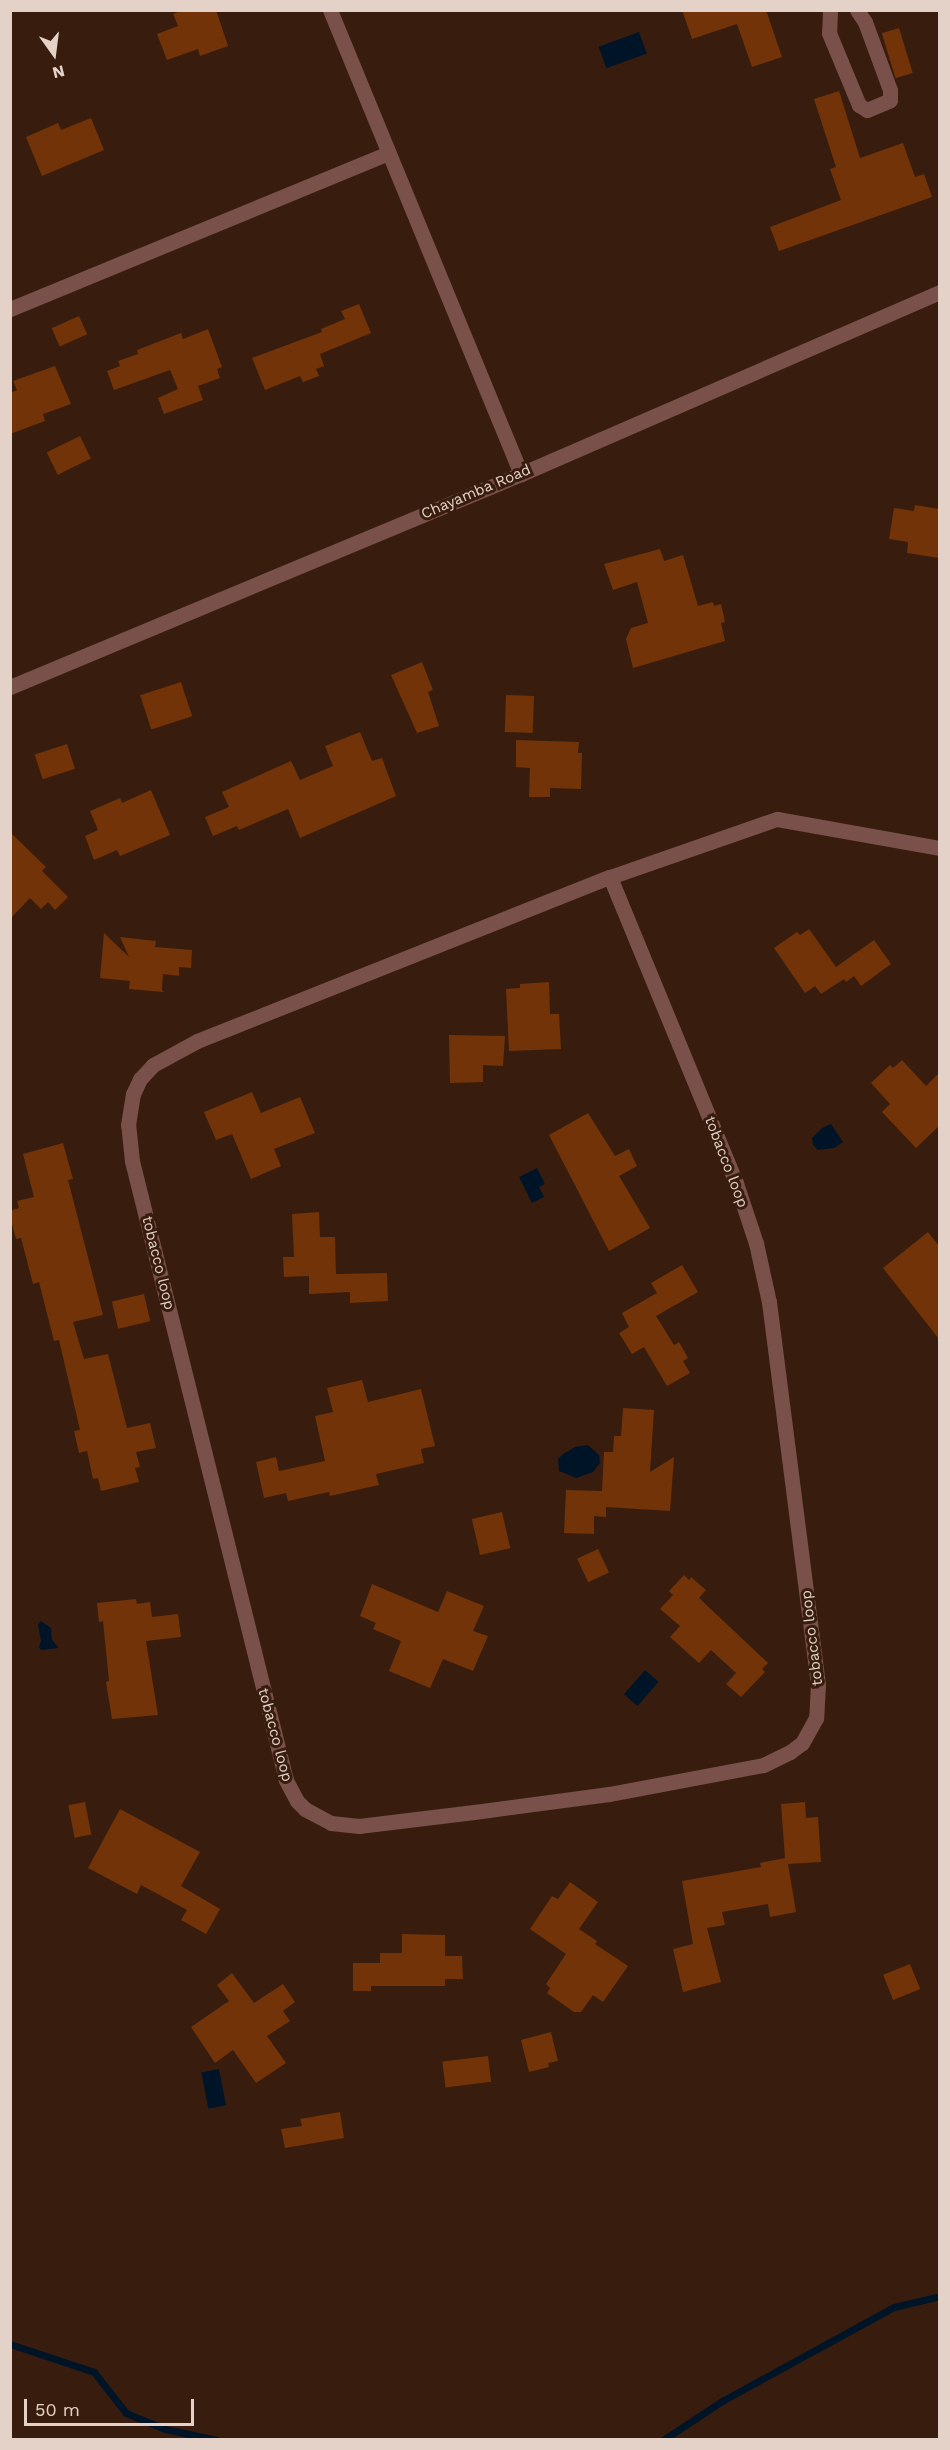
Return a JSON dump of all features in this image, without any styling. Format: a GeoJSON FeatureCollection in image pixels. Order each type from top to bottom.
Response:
{"type":"FeatureCollection","features":[{"type":"Feature","properties":{"kind":"street"},"geometry":{"type":"LineString","coordinates":[[330,10],[521,474]]}},
{"type":"Feature","properties":{"kind":"street"},"geometry":{"type":"LineString","coordinates":[[830,10],[829,33],[859,105],[867,110],[890,100],[890,90],[865,22],[857,10]]}},
{"type":"Feature","properties":{"kind":"street"},"geometry":{"type":"LineString","coordinates":[[10,309],[388,153]]}},
{"type":"Feature","properties":{"kind":"street","name":"Chayamba Road"},"geometry":{"type":"LineString","coordinates":[[10,687],[521,474],[939,292]]}},
{"type":"Feature","properties":{"kind":"street","name":"tobacco loop"},"geometry":{"type":"LineString","coordinates":[[610,877],[736,1183],[756,1244],[768,1302],[818,1684],[816,1718],[810,1732],[790,1752],[752,1767],[609,1794],[474,1812],[359,1826],[331,1823],[305,1809],[294,1796],[286,1780],[132,1161],[128,1125],[133,1094],[140,1079],[153,1065],[197,1041],[610,877],[777,819],[939,848]]}},
{"type":"Feature","properties":{"kind":"water"},"geometry":{"type":"Polygon","coordinates":[[[639,32],[647,54],[606,68],[599,47],[639,32]]]}},
{"type":"Feature","properties":{"kind":"water"},"geometry":{"type":"Polygon","coordinates":[[[831,1124],[843,1142],[834,1148],[818,1150],[813,1145],[812,1138],[822,1128],[831,1124]]]}},
{"type":"Feature","properties":{"kind":"water"},"geometry":{"type":"Polygon","coordinates":[[[537,1168],[545,1184],[539,1187],[544,1197],[532,1203],[519,1177],[537,1168]]]}},
{"type":"Feature","properties":{"kind":"water"},"geometry":{"type":"Polygon","coordinates":[[[588,1445],[599,1455],[600,1463],[593,1472],[576,1478],[559,1471],[558,1459],[563,1454],[575,1447],[588,1445]]]}},
{"type":"Feature","properties":{"kind":"water"},"geometry":{"type":"Polygon","coordinates":[[[41,1621],[51,1628],[52,1640],[59,1648],[41,1650],[39,1647],[41,1641],[38,1625],[41,1621]]]}},
{"type":"Feature","properties":{"kind":"water"},"geometry":{"type":"Polygon","coordinates":[[[645,1670],[659,1682],[638,1706],[624,1694],[645,1670]]]}},
{"type":"Feature","properties":{"kind":"water"},"geometry":{"type":"Polygon","coordinates":[[[219,2069],[226,2105],[208,2109],[201,2072],[219,2069]]]}},
{"type":"Feature","properties":{"kind":"building"},"geometry":{"type":"Polygon","coordinates":[[[183,10],[216,10],[228,46],[200,56],[198,49],[167,60],[157,34],[178,26],[173,14],[183,10]]]}},
{"type":"Feature","properties":{"kind":"building"},"geometry":{"type":"Polygon","coordinates":[[[682,10],[766,10],[782,57],[752,67],[737,24],[692,39],[682,10]]]}},
{"type":"Feature","properties":{"kind":"building"},"geometry":{"type":"Polygon","coordinates":[[[899,28],[913,73],[896,78],[882,33],[899,28]]]}},
{"type":"Feature","properties":{"kind":"building"},"geometry":{"type":"Polygon","coordinates":[[[839,91],[860,158],[903,143],[915,177],[924,174],[932,197],[779,251],[770,227],[841,200],[830,169],[836,167],[814,99],[839,91]]]}},
{"type":"Feature","properties":{"kind":"building"},"geometry":{"type":"Polygon","coordinates":[[[91,118],[104,150],[42,176],[26,137],[58,123],[61,130],[91,118]]]}},
{"type":"Feature","properties":{"kind":"building"},"geometry":{"type":"Polygon","coordinates":[[[359,304],[371,333],[320,354],[324,366],[316,369],[319,376],[303,382],[300,376],[265,390],[252,358],[322,332],[321,329],[345,319],[341,311],[359,304]]]}},
{"type":"Feature","properties":{"kind":"building"},"geometry":{"type":"Polygon","coordinates":[[[79,316],[87,334],[60,346],[52,328],[79,316]]]}},
{"type":"Feature","properties":{"kind":"building"},"geometry":{"type":"Polygon","coordinates":[[[208,329],[222,367],[217,369],[220,378],[198,386],[203,400],[164,414],[158,398],[178,389],[170,370],[114,390],[107,371],[120,366],[118,361],[138,354],[137,350],[181,333],[183,339],[208,329]]]}},
{"type":"Feature","properties":{"kind":"building"},"geometry":{"type":"Polygon","coordinates":[[[55,366],[71,404],[43,414],[45,421],[10,434],[10,393],[17,390],[13,381],[55,366]]]}},
{"type":"Feature","properties":{"kind":"building"},"geometry":{"type":"Polygon","coordinates":[[[80,436],[91,458],[58,475],[47,452],[80,436]]]}},
{"type":"Feature","properties":{"kind":"building"},"geometry":{"type":"Polygon","coordinates":[[[915,505],[939,509],[939,558],[907,553],[908,542],[889,539],[894,508],[914,511],[915,505]]]}},
{"type":"Feature","properties":{"kind":"building"},"geometry":{"type":"Polygon","coordinates":[[[660,549],[664,561],[683,555],[698,606],[713,602],[714,606],[721,604],[725,622],[721,623],[725,641],[633,668],[626,639],[631,628],[648,623],[637,582],[613,590],[604,564],[660,549]]]}},
{"type":"Feature","properties":{"kind":"building"},"geometry":{"type":"Polygon","coordinates":[[[422,662],[433,690],[428,692],[439,726],[417,733],[391,675],[422,662]]]}},
{"type":"Feature","properties":{"kind":"building"},"geometry":{"type":"Polygon","coordinates":[[[181,682],[192,716],[151,730],[140,695],[181,682]]]}},
{"type":"Feature","properties":{"kind":"building"},"geometry":{"type":"Polygon","coordinates":[[[506,695],[534,696],[533,733],[505,732],[506,695]]]}},
{"type":"Feature","properties":{"kind":"building"},"geometry":{"type":"Polygon","coordinates":[[[360,732],[372,761],[382,758],[396,796],[300,838],[288,809],[239,830],[237,826],[213,836],[205,817],[229,807],[222,792],[291,761],[300,780],[333,766],[325,746],[360,732]]]}},
{"type":"Feature","properties":{"kind":"building"},"geometry":{"type":"Polygon","coordinates":[[[516,740],[579,742],[578,753],[582,753],[581,789],[550,788],[550,797],[529,797],[530,768],[516,767],[516,740]]]}},
{"type":"Feature","properties":{"kind":"building"},"geometry":{"type":"Polygon","coordinates":[[[67,744],[75,769],[43,779],[35,755],[67,744]]]}},
{"type":"Feature","properties":{"kind":"building"},"geometry":{"type":"Polygon","coordinates":[[[151,790],[170,835],[120,856],[117,850],[94,860],[85,836],[98,830],[90,811],[120,798],[122,803],[151,790]]]}},
{"type":"Feature","properties":{"kind":"building"},"geometry":{"type":"Polygon","coordinates":[[[10,832],[46,867],[42,871],[68,897],[55,910],[48,902],[41,909],[30,898],[10,919],[10,832]]]}},
{"type":"Feature","properties":{"kind":"building"},"geometry":{"type":"Polygon","coordinates":[[[809,929],[836,967],[874,940],[891,964],[861,986],[854,976],[846,982],[844,979],[821,994],[815,986],[805,993],[774,948],[797,932],[800,935],[809,929]]]}},
{"type":"Feature","properties":{"kind":"building"},"geometry":{"type":"Polygon","coordinates":[[[104,933],[129,957],[120,937],[156,941],[155,947],[192,950],[191,968],[179,967],[179,976],[163,974],[162,990],[164,992],[129,989],[130,981],[100,978],[104,933]]]}},
{"type":"Feature","properties":{"kind":"building"},"geometry":{"type":"Polygon","coordinates":[[[549,982],[550,1014],[559,1014],[561,1049],[509,1051],[506,989],[520,988],[520,984],[549,982]]]}},
{"type":"Feature","properties":{"kind":"building"},"geometry":{"type":"Polygon","coordinates":[[[449,1035],[505,1036],[503,1066],[483,1065],[483,1082],[450,1083],[449,1035]]]}},
{"type":"Feature","properties":{"kind":"building"},"geometry":{"type":"Polygon","coordinates":[[[902,1060],[926,1086],[939,1073],[939,1126],[916,1148],[882,1112],[890,1104],[871,1083],[890,1065],[893,1068],[902,1060]]]}},
{"type":"Feature","properties":{"kind":"building"},"geometry":{"type":"Polygon","coordinates":[[[252,1092],[261,1113],[300,1097],[315,1133],[274,1149],[281,1166],[251,1179],[232,1134],[216,1140],[204,1112],[252,1092]]]}},
{"type":"Feature","properties":{"kind":"building"},"geometry":{"type":"Polygon","coordinates":[[[588,1113],[615,1156],[629,1149],[637,1166],[619,1176],[650,1228],[609,1251],[549,1135],[588,1113]]]}},
{"type":"Feature","properties":{"kind":"building"},"geometry":{"type":"Polygon","coordinates":[[[63,1143],[73,1179],[68,1180],[103,1315],[73,1322],[84,1359],[108,1354],[127,1428],[150,1423],[156,1448],[136,1452],[140,1467],[135,1468],[139,1482],[101,1491],[98,1478],[93,1479],[87,1451],[79,1453],[74,1431],[80,1430],[59,1340],[54,1341],[39,1282],[33,1284],[21,1238],[16,1239],[10,1217],[10,1211],[19,1208],[17,1201],[34,1197],[23,1154],[63,1143]]]}},
{"type":"Feature","properties":{"kind":"building"},"geometry":{"type":"Polygon","coordinates":[[[319,1212],[320,1237],[335,1237],[336,1274],[387,1273],[388,1301],[350,1303],[350,1292],[309,1294],[309,1276],[284,1277],[283,1257],[294,1257],[292,1214],[319,1212]]]}},
{"type":"Feature","properties":{"kind":"building"},"geometry":{"type":"Polygon","coordinates":[[[928,1232],[939,1246],[939,1339],[883,1268],[928,1232]]]}},
{"type":"Feature","properties":{"kind":"building"},"geometry":{"type":"Polygon","coordinates":[[[682,1265],[698,1292],[656,1316],[674,1345],[679,1342],[688,1358],[683,1361],[690,1373],[667,1386],[644,1347],[632,1354],[619,1333],[629,1327],[622,1313],[657,1293],[651,1283],[682,1265]]]}},
{"type":"Feature","properties":{"kind":"building"},"geometry":{"type":"Polygon","coordinates":[[[144,1294],[150,1321],[118,1329],[112,1301],[144,1294]]]}},
{"type":"Feature","properties":{"kind":"building"},"geometry":{"type":"Polygon","coordinates":[[[362,1380],[368,1402],[421,1389],[435,1446],[421,1449],[424,1463],[376,1474],[379,1485],[330,1496],[329,1492],[288,1501],[286,1493],[264,1498],[256,1462],[276,1457],[279,1471],[325,1461],[315,1416],[333,1412],[327,1388],[362,1380]]]}},
{"type":"Feature","properties":{"kind":"building"},"geometry":{"type":"Polygon","coordinates":[[[623,1408],[654,1410],[650,1472],[674,1457],[670,1511],[606,1507],[606,1517],[594,1516],[594,1534],[564,1533],[566,1490],[602,1491],[604,1452],[613,1452],[614,1436],[621,1436],[623,1408]]]}},
{"type":"Feature","properties":{"kind":"building"},"geometry":{"type":"Polygon","coordinates":[[[502,1512],[510,1548],[480,1555],[472,1519],[502,1512]]]}},
{"type":"Feature","properties":{"kind":"building"},"geometry":{"type":"Polygon","coordinates":[[[598,1549],[609,1573],[588,1582],[577,1559],[598,1549]]]}},
{"type":"Feature","properties":{"kind":"building"},"geometry":{"type":"Polygon","coordinates":[[[684,1575],[689,1580],[691,1577],[706,1590],[699,1598],[768,1663],[762,1669],[765,1672],[741,1697],[726,1684],[736,1673],[711,1650],[699,1663],[670,1637],[680,1626],[660,1609],[673,1595],[669,1591],[684,1575]]]}},
{"type":"Feature","properties":{"kind":"building"},"geometry":{"type":"Polygon","coordinates":[[[372,1584],[438,1612],[447,1591],[484,1606],[473,1631],[488,1636],[473,1671],[443,1659],[430,1688],[389,1671],[401,1641],[373,1629],[376,1623],[360,1616],[372,1584]]]}},
{"type":"Feature","properties":{"kind":"building"},"geometry":{"type":"Polygon","coordinates":[[[136,1599],[137,1604],[150,1602],[152,1617],[178,1614],[181,1637],[146,1641],[158,1715],[112,1719],[106,1682],[109,1681],[103,1621],[99,1622],[97,1603],[136,1599]]]}},
{"type":"Feature","properties":{"kind":"building"},"geometry":{"type":"Polygon","coordinates":[[[85,1802],[91,1834],[75,1838],[68,1805],[85,1802]]]}},
{"type":"Feature","properties":{"kind":"building"},"geometry":{"type":"Polygon","coordinates":[[[805,1802],[806,1818],[818,1817],[821,1862],[788,1864],[796,1912],[770,1917],[768,1904],[722,1912],[725,1925],[707,1928],[721,1982],[683,1992],[673,1949],[693,1944],[682,1881],[761,1867],[760,1863],[785,1858],[781,1804],[805,1802]]]}},
{"type":"Feature","properties":{"kind":"building"},"geometry":{"type":"Polygon","coordinates":[[[120,1809],[200,1852],[181,1886],[220,1909],[206,1934],[181,1920],[187,1910],[141,1885],[137,1894],[88,1868],[120,1809]]]}},
{"type":"Feature","properties":{"kind":"building"},"geometry":{"type":"Polygon","coordinates":[[[570,1882],[598,1902],[579,1929],[597,1941],[595,1944],[628,1966],[603,2002],[593,1995],[581,2012],[574,2012],[547,1993],[550,1988],[546,1984],[566,1954],[530,1929],[552,1896],[558,1899],[570,1882]]]}},
{"type":"Feature","properties":{"kind":"building"},"geometry":{"type":"Polygon","coordinates":[[[402,1934],[445,1935],[445,1956],[462,1956],[463,1979],[445,1979],[445,1986],[371,1986],[371,1991],[353,1991],[353,1963],[380,1963],[380,1953],[402,1953],[402,1934]]]}},
{"type":"Feature","properties":{"kind":"building"},"geometry":{"type":"Polygon","coordinates":[[[910,1964],[920,1989],[893,2000],[883,1975],[910,1964]]]}},
{"type":"Feature","properties":{"kind":"building"},"geometry":{"type":"Polygon","coordinates":[[[232,1973],[254,2003],[283,1984],[295,2002],[283,2011],[290,2021],[267,2036],[286,2063],[256,2083],[233,2050],[215,2063],[191,2027],[229,2001],[217,1985],[232,1973]]]}},
{"type":"Feature","properties":{"kind":"building"},"geometry":{"type":"Polygon","coordinates":[[[551,2032],[558,2061],[548,2063],[549,2067],[529,2072],[521,2040],[551,2032]]]}},
{"type":"Feature","properties":{"kind":"building"},"geometry":{"type":"Polygon","coordinates":[[[488,2056],[491,2082],[446,2087],[442,2062],[488,2056]]]}},
{"type":"Feature","properties":{"kind":"building"},"geometry":{"type":"Polygon","coordinates":[[[340,2112],[344,2138],[285,2148],[281,2129],[302,2126],[300,2119],[340,2112]]]}},
{"type":"Feature","properties":{"kind":"waterway"},"geometry":{"type":"LineString","coordinates":[[663,2440],[722,2401],[894,2307],[940,2296]]}},
{"type":"Feature","properties":{"kind":"waterway"},"geometry":{"type":"LineString","coordinates":[[10,2344],[94,2372],[126,2413],[165,2429],[217,2440]]}}]}
